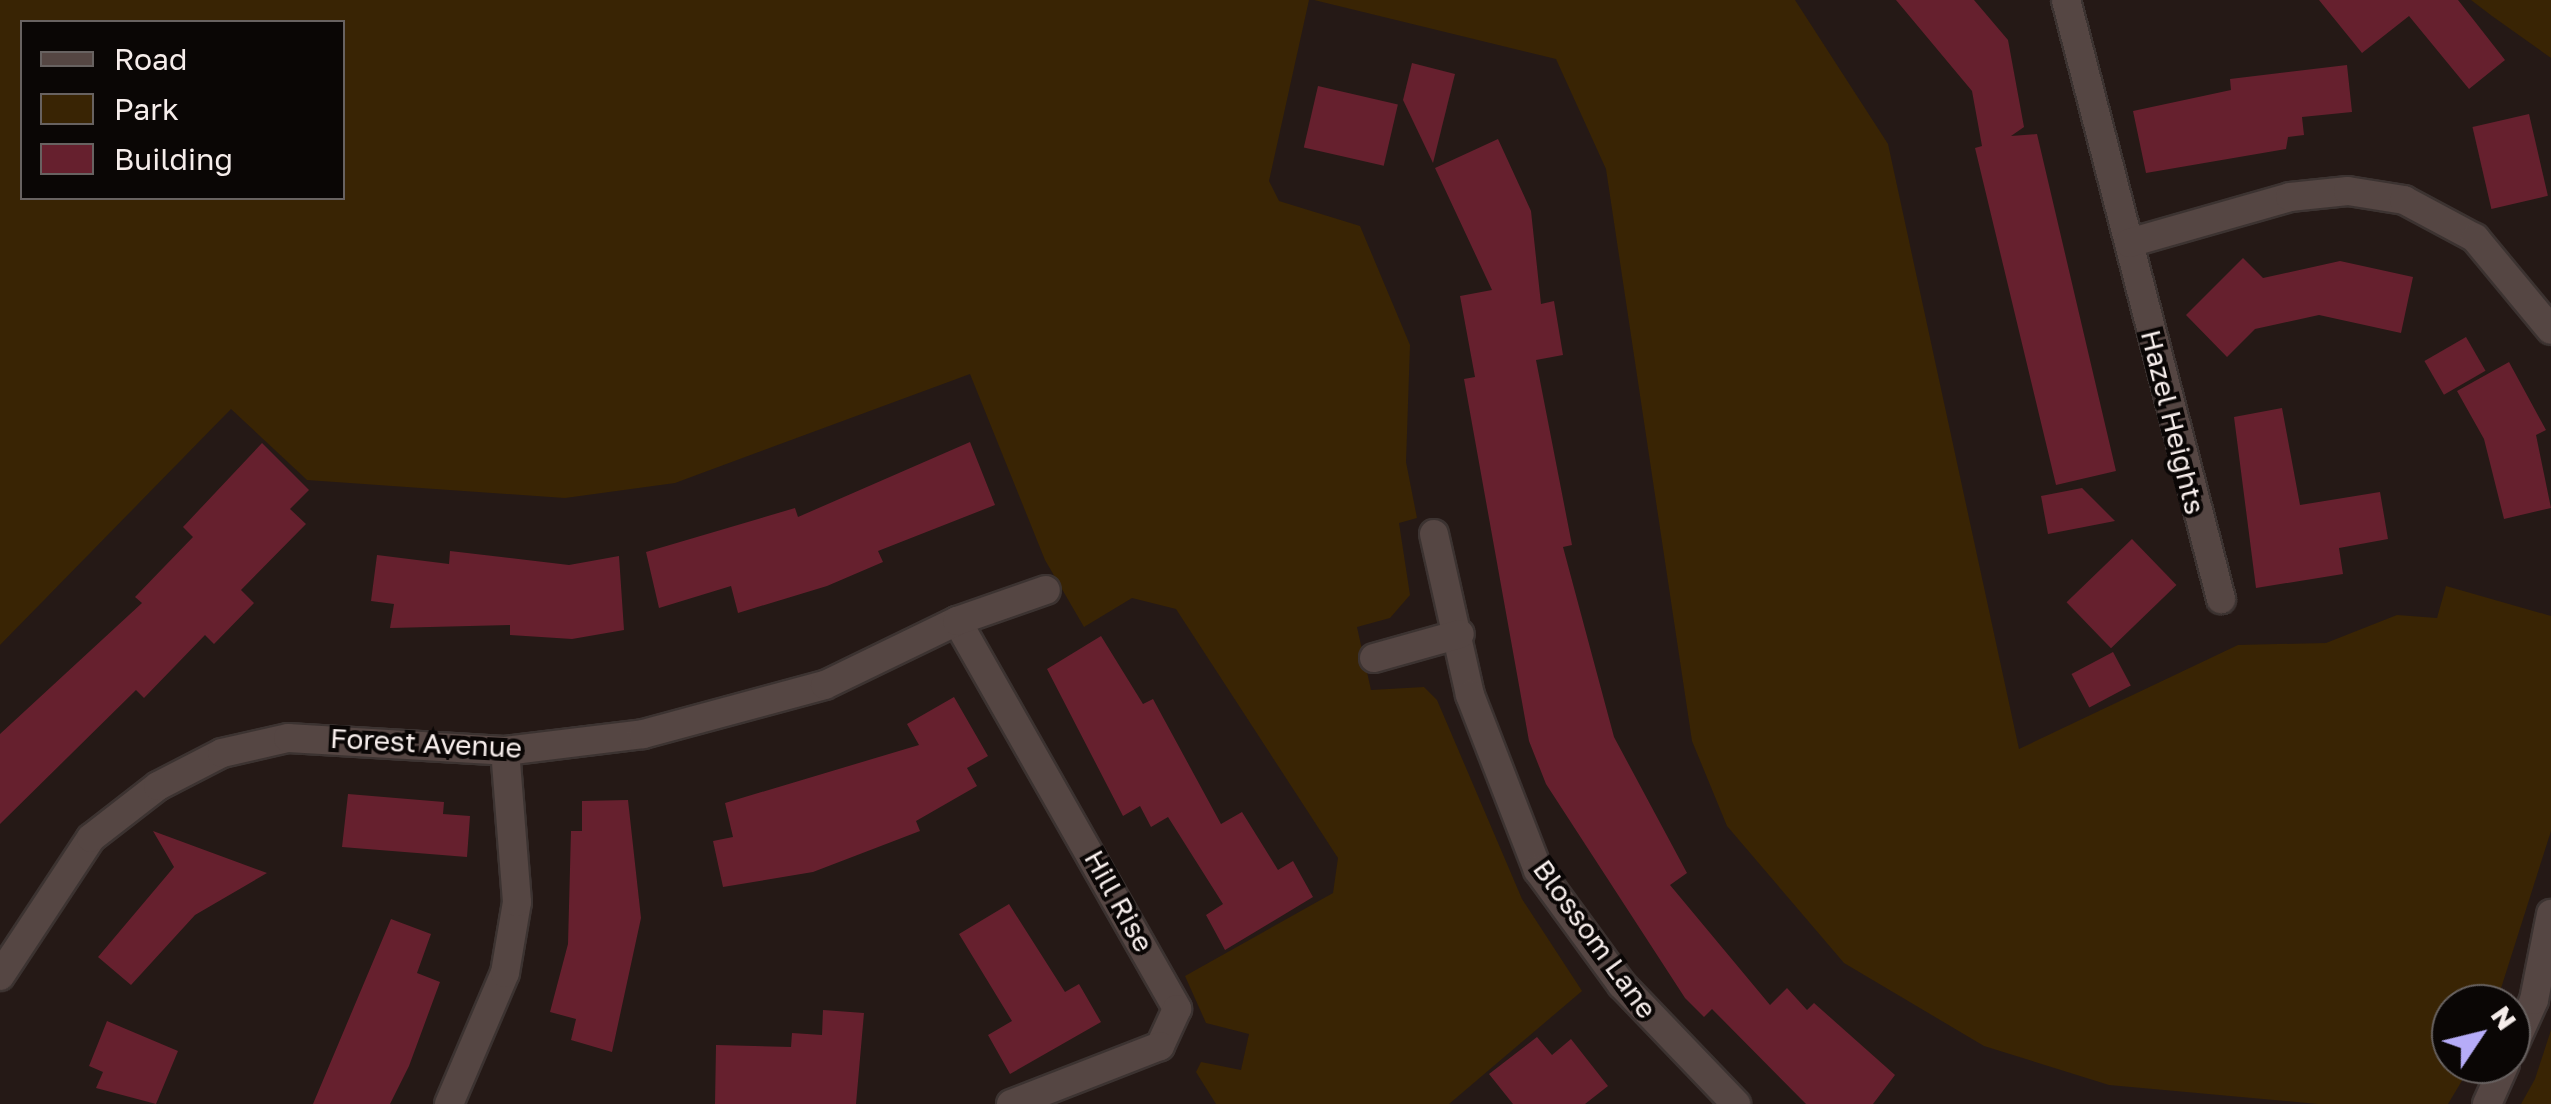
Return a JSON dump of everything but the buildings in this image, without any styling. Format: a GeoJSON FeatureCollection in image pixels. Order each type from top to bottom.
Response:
{"type":"FeatureCollection","features":[{"type":"Feature","properties":{"kind":"street","name":"Hazel Heights"},"geometry":{"type":"LineString","coordinates":[[2066,0],[2221,599]]}},
{"type":"Feature","properties":{"kind":"street"},"geometry":{"type":"LineString","coordinates":[[2129,243],[2290,197],[2348,191],[2404,200],[2476,238],[2551,330]]}},
{"type":"Feature","properties":{"kind":"street","name":"Blossom Lane"},"geometry":{"type":"LineString","coordinates":[[1434,534],[1460,634],[1470,695],[1538,870],[1622,985],[1736,1104]]}},
{"type":"Feature","properties":{"kind":"street","name":"Forest Avenue"},"geometry":{"type":"LineString","coordinates":[[0,976],[91,838],[205,761],[288,738],[349,736],[505,752],[743,711],[825,685],[957,620],[1046,590]]}},
{"type":"Feature","properties":{"kind":"street","name":"Hill Rise"},"geometry":{"type":"LineString","coordinates":[[957,620],[1177,1009],[1160,1046],[1012,1104]]}},
{"type":"Feature","properties":{"kind":"street"},"geometry":{"type":"LineString","coordinates":[[1374,658],[1460,634]]}},
{"type":"Feature","properties":{"kind":"street"},"geometry":{"type":"LineString","coordinates":[[448,1104],[505,972],[517,902],[505,752]]}},
{"type":"Feature","properties":{"kind":"street"},"geometry":{"type":"LineString","coordinates":[[2531,1007],[2551,914]]}},
{"type":"Feature","properties":{"kind":"green space"},"geometry":{"type":"Polygon","coordinates":[[[0,0],[1309,0],[1269,181],[1279,201],[1360,226],[1410,345],[1406,462],[1417,518],[1399,523],[1410,595],[1390,618],[1357,627],[1371,690],[1424,687],[1437,700],[1522,899],[1582,991],[1449,1104],[1216,1104],[1196,1072],[1201,1062],[1241,1070],[1249,1034],[1206,1023],[1185,976],[1333,893],[1338,858],[1176,609],[1132,598],[1084,627],[1045,560],[970,374],[675,483],[565,498],[307,480],[231,409],[0,645],[0,0]]]}},
{"type":"Feature","properties":{"kind":"green space"},"geometry":{"type":"Polygon","coordinates":[[[1314,0],[1795,0],[1888,144],[2019,749],[2238,645],[2326,643],[2397,615],[2437,618],[2446,586],[2551,616],[2551,831],[2502,984],[2431,984],[2431,1084],[2460,1084],[2448,1104],[2318,1104],[2109,1085],[1984,1046],[1844,963],[1727,826],[1692,741],[1606,169],[1556,59],[1314,0]]]}},
{"type":"Feature","properties":{"kind":"green space"},"geometry":{"type":"Polygon","coordinates":[[[2471,0],[2551,0],[2551,58],[2492,16],[2471,0]]]}},
{"type":"Feature","properties":{"kind":"green space"},"geometry":{"type":"Polygon","coordinates":[[[2551,1030],[2551,1104],[2521,1104],[2535,1079],[2551,1030]]]}}]}
